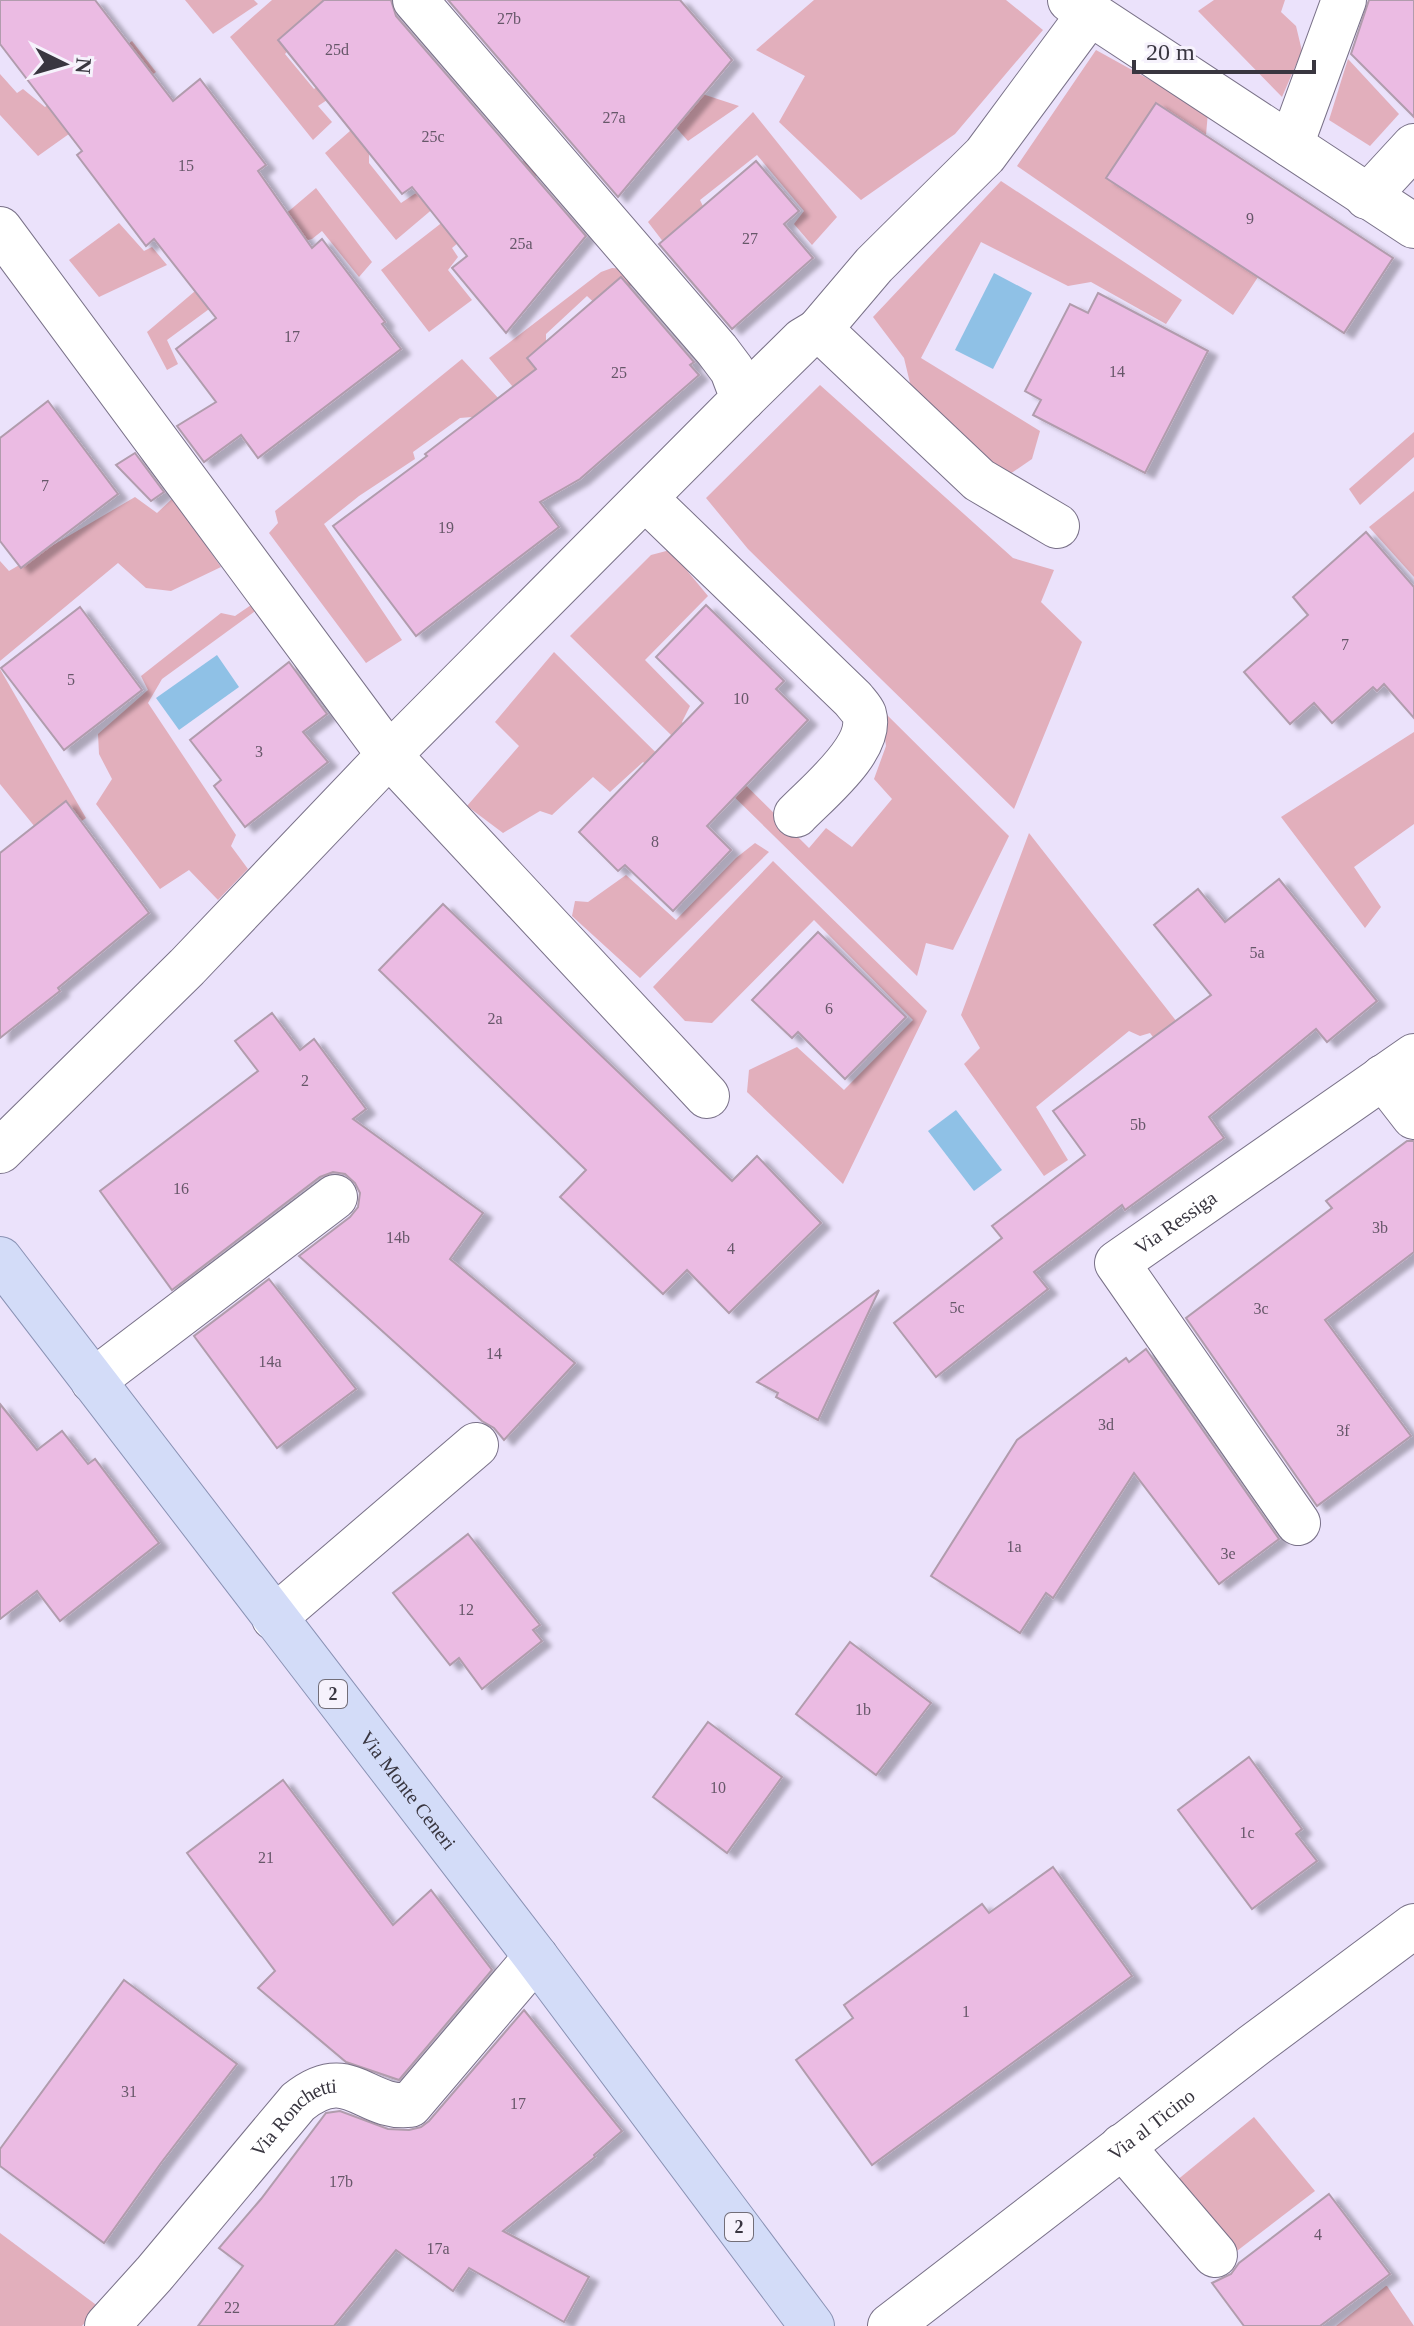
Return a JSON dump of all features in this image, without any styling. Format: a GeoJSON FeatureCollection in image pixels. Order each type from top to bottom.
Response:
{"type":"FeatureCollection","features":[{"type":"Feature","properties":{"kind":"main road","name":"Via Monte Ceneri"},"geometry":{"type":"LineString","coordinates":[[0,1259],[536,1957],[812,2326]]}},
{"type":"Feature","properties":{"kind":"street"},"geometry":{"type":"LineString","coordinates":[[415,0],[717,350],[732,370],[743,399]]}},
{"type":"Feature","properties":{"kind":"street"},"geometry":{"type":"LineString","coordinates":[[1291,145],[1344,0]]}},
{"type":"Feature","properties":{"kind":"street"},"geometry":{"type":"LineString","coordinates":[[0,1151],[187,967],[389,755],[743,399],[803,340],[818,331],[874,265],[985,155],[1080,7],[1414,226]]}},
{"type":"Feature","properties":{"kind":"street"},"geometry":{"type":"LineString","coordinates":[[1367,197],[1414,146]]}},
{"type":"Feature","properties":{"kind":"street"},"geometry":{"type":"LineString","coordinates":[[0,229],[389,755],[707,1096]]}},
{"type":"Feature","properties":{"kind":"street"},"geometry":{"type":"LineString","coordinates":[[818,331],[979,480],[1057,526]]}},
{"type":"Feature","properties":{"kind":"street"},"geometry":{"type":"LineString","coordinates":[[646,499],[864,713],[865,732],[857,748],[843,767],[796,815]]}},
{"type":"Feature","properties":{"kind":"street"},"geometry":{"type":"LineString","coordinates":[[1399,1066],[1414,1117]]}},
{"type":"Feature","properties":{"kind":"street","name":"Via Ressiga"},"geometry":{"type":"LineString","coordinates":[[1298,1523],[1117,1263],[1399,1066]]}},
{"type":"Feature","properties":{"kind":"street"},"geometry":{"type":"LineString","coordinates":[[93,1381],[335,1197]]}},
{"type":"Feature","properties":{"kind":"street"},"geometry":{"type":"LineString","coordinates":[[274,1618],[476,1445]]}},
{"type":"Feature","properties":{"kind":"street","name":"Via al Ticino"},"geometry":{"type":"LineString","coordinates":[[890,2326],[1414,1926]]}},
{"type":"Feature","properties":{"kind":"street","name":"Via Ronchetti"},"geometry":{"type":"LineString","coordinates":[[107,2326],[298,2102],[325,2085],[354,2088],[388,2105],[410,2105],[536,1957]]}},
{"type":"Feature","properties":{"kind":"street"},"geometry":{"type":"LineString","coordinates":[[1122,2146],[1215,2255]]}},
{"type":"Feature","properties":{"kind":"shaded area"},"geometry":{"type":"Polygon","coordinates":[[[185,0],[254,0],[258,4],[213,34],[185,0]]]}},
{"type":"Feature","properties":{"kind":"shaded area"},"geometry":{"type":"Polygon","coordinates":[[[272,0],[324,0],[285,54],[314,89],[322,83],[333,96],[318,106],[332,122],[313,140],[230,37],[272,0]]]}},
{"type":"Feature","properties":{"kind":"shaded area"},"geometry":{"type":"Polygon","coordinates":[[[814,0],[1006,0],[1043,30],[955,134],[861,200],[779,122],[805,76],[756,50],[814,0]]]}},
{"type":"Feature","properties":{"kind":"shaded area"},"geometry":{"type":"Polygon","coordinates":[[[1214,0],[1285,0],[1281,12],[1296,26],[1302,51],[1282,97],[1198,11],[1214,0]]]}},
{"type":"Feature","properties":{"kind":"shaded area"},"geometry":{"type":"Polygon","coordinates":[[[132,41],[156,72],[38,156],[0,115],[0,74],[17,93],[23,89],[45,107],[132,41]]]}},
{"type":"Feature","properties":{"kind":"shaded area"},"geometry":{"type":"Polygon","coordinates":[[[1096,50],[1208,112],[1206,135],[1156,103],[1258,277],[1233,315],[1017,166],[1096,50]]]}},
{"type":"Feature","properties":{"kind":"shaded area"},"geometry":{"type":"Polygon","coordinates":[[[1348,59],[1399,114],[1370,146],[1329,120],[1348,59]]]}},
{"type":"Feature","properties":{"kind":"shaded area"},"geometry":{"type":"Polygon","coordinates":[[[623,68],[739,106],[688,141],[623,68]]]}},
{"type":"Feature","properties":{"kind":"shaded area"},"geometry":{"type":"Polygon","coordinates":[[[417,72],[369,137],[369,163],[401,203],[416,193],[430,199],[435,207],[396,240],[325,153],[417,72]]]}},
{"type":"Feature","properties":{"kind":"shaded area"},"geometry":{"type":"Polygon","coordinates":[[[753,112],[837,217],[812,245],[794,224],[804,211],[757,155],[700,200],[710,221],[674,256],[648,222],[753,112]]]}},
{"type":"Feature","properties":{"kind":"shaded area"},"geometry":{"type":"Polygon","coordinates":[[[529,160],[539,174],[452,248],[458,257],[448,270],[472,300],[429,332],[381,270],[520,162],[529,160]]]}},
{"type":"Feature","properties":{"kind":"shaded area"},"geometry":{"type":"Polygon","coordinates":[[[1001,181],[1182,300],[1166,324],[1091,282],[1068,286],[981,242],[921,358],[1040,431],[1032,459],[1010,474],[978,466],[924,409],[910,383],[904,358],[873,317],[1001,181]]]}},
{"type":"Feature","properties":{"kind":"shaded area"},"geometry":{"type":"Polygon","coordinates":[[[316,188],[372,262],[359,277],[322,231],[312,239],[300,242],[167,340],[178,364],[167,370],[147,332],[316,188]]]}},
{"type":"Feature","properties":{"kind":"shaded area"},"geometry":{"type":"Polygon","coordinates":[[[119,223],[144,251],[152,247],[167,265],[99,297],[69,260],[119,223]]]}},
{"type":"Feature","properties":{"kind":"shaded area"},"geometry":{"type":"Polygon","coordinates":[[[612,268],[628,269],[637,280],[602,310],[587,296],[546,334],[546,355],[533,371],[561,445],[489,358],[601,272],[612,268]]]}},
{"type":"Feature","properties":{"kind":"shaded area"},"geometry":{"type":"Polygon","coordinates":[[[462,359],[539,442],[484,416],[460,418],[413,452],[415,459],[359,496],[324,524],[402,640],[366,663],[269,533],[278,523],[275,511],[462,359]]]}},
{"type":"Feature","properties":{"kind":"shaded area"},"geometry":{"type":"Polygon","coordinates":[[[820,385],[1013,558],[1054,570],[1041,602],[1082,642],[1014,809],[748,549],[706,498],[820,385]]]}},
{"type":"Feature","properties":{"kind":"shaded area"},"geometry":{"type":"Polygon","coordinates":[[[1414,432],[1414,457],[1360,505],[1349,489],[1414,432]]]}},
{"type":"Feature","properties":{"kind":"shaded area"},"geometry":{"type":"Polygon","coordinates":[[[1414,491],[1414,577],[1369,527],[1414,491]]]}},
{"type":"Feature","properties":{"kind":"shaded area"},"geometry":{"type":"Polygon","coordinates":[[[135,497],[157,513],[173,498],[221,567],[171,591],[146,588],[118,563],[0,661],[0,561],[9,571],[135,497]]]}},
{"type":"Feature","properties":{"kind":"shaded area"},"geometry":{"type":"Polygon","coordinates":[[[670,550],[708,596],[645,660],[690,706],[682,722],[809,848],[826,828],[852,847],[892,799],[874,779],[886,746],[881,709],[1009,836],[953,950],[926,943],[917,976],[570,636],[651,555],[670,550]]]}},
{"type":"Feature","properties":{"kind":"shaded area"},"geometry":{"type":"Polygon","coordinates":[[[254,603],[262,606],[162,679],[148,703],[236,835],[231,846],[248,869],[218,900],[189,870],[160,889],[96,804],[112,779],[99,754],[98,734],[148,690],[141,676],[221,613],[235,616],[254,603]]]}},
{"type":"Feature","properties":{"kind":"shaded area"},"geometry":{"type":"Polygon","coordinates":[[[554,652],[709,805],[701,814],[643,762],[610,792],[593,777],[552,815],[540,811],[503,833],[467,806],[519,746],[495,722],[554,652]]]}},
{"type":"Feature","properties":{"kind":"shaded area"},"geometry":{"type":"Polygon","coordinates":[[[0,669],[86,818],[48,843],[0,784],[0,669]]]}},
{"type":"Feature","properties":{"kind":"shaded area"},"geometry":{"type":"Polygon","coordinates":[[[1414,732],[1414,824],[1354,867],[1381,907],[1365,928],[1281,817],[1414,732]]]}},
{"type":"Feature","properties":{"kind":"shaded area"},"geometry":{"type":"Polygon","coordinates":[[[1029,833],[1206,1059],[1184,1079],[1150,1033],[1140,1036],[1129,1031],[1036,1107],[1068,1160],[1044,1176],[964,1064],[980,1048],[961,1015],[1029,833]]]}},
{"type":"Feature","properties":{"kind":"shaded area"},"geometry":{"type":"Polygon","coordinates":[[[755,843],[769,852],[640,978],[572,916],[575,901],[588,902],[626,875],[676,920],[736,858],[755,843]]]}},
{"type":"Feature","properties":{"kind":"shaded area"},"geometry":{"type":"Polygon","coordinates":[[[773,861],[927,1011],[843,1184],[747,1092],[749,1070],[797,1047],[844,1090],[913,1020],[814,920],[712,1023],[685,1021],[653,987],[773,861]]]}},
{"type":"Feature","properties":{"kind":"shaded area"},"geometry":{"type":"Polygon","coordinates":[[[1254,2117],[1315,2191],[1233,2254],[1176,2181],[1254,2117]]]}},
{"type":"Feature","properties":{"kind":"shaded area"},"geometry":{"type":"Polygon","coordinates":[[[0,2233],[99,2307],[82,2326],[0,2326],[0,2233]]]}},
{"type":"Feature","properties":{"kind":"shaded area"},"geometry":{"type":"Polygon","coordinates":[[[1386,2286],[1414,2326],[1336,2326],[1386,2286]]]}},
{"type":"Feature","properties":{"kind":"water"},"geometry":{"type":"Polygon","coordinates":[[[994,273],[1032,293],[993,369],[955,350],[994,273]]]}},
{"type":"Feature","properties":{"kind":"water"},"geometry":{"type":"Polygon","coordinates":[[[217,655],[239,687],[179,730],[156,698],[217,655]]]}},
{"type":"Feature","properties":{"kind":"water"},"geometry":{"type":"Polygon","coordinates":[[[956,1110],[1002,1170],[974,1191],[928,1131],[956,1110]]]}},
{"type":"Feature","properties":{"kind":"building"},"geometry":{"type":"Polygon","coordinates":[[[0,0],[95,0],[173,101],[200,79],[266,165],[258,171],[312,248],[322,239],[385,322],[382,324],[401,349],[258,458],[241,435],[204,462],[177,426],[216,402],[176,349],[216,318],[154,239],[146,246],[77,155],[82,151],[0,44],[0,0]]]}},
{"type":"Feature","properties":{"kind":"building"},"geometry":{"type":"Polygon","coordinates":[[[324,0],[391,0],[396,16],[586,236],[506,333],[452,268],[467,256],[412,187],[402,194],[278,40],[324,0]]]}},
{"type":"Feature","properties":{"kind":"building"},"geometry":{"type":"Polygon","coordinates":[[[448,0],[680,0],[732,60],[618,197],[448,0]]]}},
{"type":"Feature","properties":{"kind":"building"},"geometry":{"type":"Polygon","coordinates":[[[1369,0],[1414,0],[1414,117],[1351,54],[1369,0]]]}},
{"type":"Feature","properties":{"kind":"building"},"geometry":{"type":"Polygon","coordinates":[[[1156,103],[1393,258],[1344,333],[1106,178],[1156,103]]]}},
{"type":"Feature","properties":{"kind":"building"},"geometry":{"type":"Polygon","coordinates":[[[756,161],[799,211],[784,224],[813,258],[732,329],[659,244],[756,161]]]}},
{"type":"Feature","properties":{"kind":"building"},"geometry":{"type":"Polygon","coordinates":[[[621,277],[694,362],[690,365],[699,375],[580,479],[540,502],[559,527],[416,636],[333,526],[536,369],[527,358],[621,277]]]}},
{"type":"Feature","properties":{"kind":"building"},"geometry":{"type":"Polygon","coordinates":[[[1098,293],[1208,351],[1145,473],[1033,415],[1041,400],[1025,391],[1070,304],[1088,313],[1098,293]]]}},
{"type":"Feature","properties":{"kind":"building"},"geometry":{"type":"Polygon","coordinates":[[[48,401],[118,494],[21,568],[0,541],[0,438],[48,401]]]}},
{"type":"Feature","properties":{"kind":"building"},"geometry":{"type":"Polygon","coordinates":[[[135,453],[164,492],[151,501],[116,465],[135,453]]]}},
{"type":"Feature","properties":{"kind":"building"},"geometry":{"type":"Polygon","coordinates":[[[1366,532],[1414,587],[1414,718],[1384,684],[1377,691],[1373,687],[1332,723],[1314,703],[1290,724],[1244,672],[1308,615],[1293,597],[1366,532]]]}},
{"type":"Feature","properties":{"kind":"building"},"geometry":{"type":"Polygon","coordinates":[[[706,605],[784,681],[776,689],[808,720],[707,826],[731,850],[673,911],[625,865],[618,871],[579,832],[703,703],[656,657],[706,605]]]}},
{"type":"Feature","properties":{"kind":"building"},"geometry":{"type":"Polygon","coordinates":[[[80,607],[142,690],[64,750],[1,668],[80,607]]]}},
{"type":"Feature","properties":{"kind":"building"},"geometry":{"type":"Polygon","coordinates":[[[289,662],[327,714],[303,732],[328,762],[245,827],[214,786],[221,780],[190,740],[289,662]]]}},
{"type":"Feature","properties":{"kind":"building"},"geometry":{"type":"Polygon","coordinates":[[[66,801],[149,913],[58,988],[60,991],[0,1038],[0,853],[66,801]]]}},
{"type":"Feature","properties":{"kind":"building"},"geometry":{"type":"Polygon","coordinates":[[[1279,879],[1377,1001],[1327,1042],[1316,1029],[1209,1117],[1224,1138],[1125,1210],[1122,1205],[1034,1272],[1048,1289],[936,1377],[894,1323],[1002,1238],[992,1226],[1085,1155],[1053,1111],[1211,995],[1154,925],[1198,889],[1225,922],[1279,879]]]}},
{"type":"Feature","properties":{"kind":"building"},"geometry":{"type":"Polygon","coordinates":[[[443,904],[732,1181],[757,1156],[821,1223],[729,1313],[687,1270],[663,1294],[560,1197],[586,1170],[379,970],[443,904]]]}},
{"type":"Feature","properties":{"kind":"building"},"geometry":{"type":"Polygon","coordinates":[[[818,932],[906,1017],[845,1079],[798,1032],[792,1038],[752,1000],[818,932]]]}},
{"type":"Feature","properties":{"kind":"building"},"geometry":{"type":"Polygon","coordinates":[[[272,1013],[300,1050],[314,1039],[366,1109],[353,1119],[483,1213],[450,1259],[575,1363],[504,1440],[299,1256],[350,1217],[358,1207],[360,1193],[345,1174],[333,1172],[320,1177],[172,1290],[100,1191],[258,1071],[235,1041],[272,1013]]]}},
{"type":"Feature","properties":{"kind":"building"},"geometry":{"type":"Polygon","coordinates":[[[1407,1141],[1414,1141],[1414,1252],[1325,1320],[1411,1436],[1317,1506],[1186,1318],[1332,1208],[1326,1201],[1407,1141]]]}},
{"type":"Feature","properties":{"kind":"building"},"geometry":{"type":"Polygon","coordinates":[[[269,1279],[356,1389],[277,1448],[194,1336],[269,1279]]]}},
{"type":"Feature","properties":{"kind":"building"},"geometry":{"type":"Polygon","coordinates":[[[879,1290],[818,1420],[776,1397],[778,1393],[757,1382],[879,1290]]]}},
{"type":"Feature","properties":{"kind":"building"},"geometry":{"type":"Polygon","coordinates":[[[1146,1349],[1279,1539],[1219,1584],[1134,1473],[1053,1598],[1046,1593],[1020,1633],[931,1576],[1017,1440],[1126,1358],[1129,1362],[1146,1349]]]}},
{"type":"Feature","properties":{"kind":"building"},"geometry":{"type":"Polygon","coordinates":[[[0,1404],[37,1450],[62,1431],[88,1464],[95,1459],[159,1543],[60,1621],[37,1591],[0,1619],[0,1404]]]}},
{"type":"Feature","properties":{"kind":"building"},"geometry":{"type":"Polygon","coordinates":[[[468,1534],[540,1625],[533,1630],[542,1641],[482,1689],[459,1658],[450,1665],[393,1593],[468,1534]]]}},
{"type":"Feature","properties":{"kind":"building"},"geometry":{"type":"Polygon","coordinates":[[[850,1642],[931,1703],[876,1775],[796,1714],[850,1642]]]}},
{"type":"Feature","properties":{"kind":"building"},"geometry":{"type":"Polygon","coordinates":[[[708,1722],[782,1777],[727,1853],[653,1797],[708,1722]]]}},
{"type":"Feature","properties":{"kind":"building"},"geometry":{"type":"Polygon","coordinates":[[[1249,1757],[1302,1829],[1296,1834],[1317,1861],[1252,1909],[1178,1810],[1249,1757]]]}},
{"type":"Feature","properties":{"kind":"building"},"geometry":{"type":"Polygon","coordinates":[[[283,1780],[393,1925],[431,1890],[492,1970],[399,2080],[346,2062],[258,1988],[275,1971],[187,1853],[283,1780]]]}},
{"type":"Feature","properties":{"kind":"building"},"geometry":{"type":"Polygon","coordinates":[[[1053,1867],[1132,1976],[872,2165],[796,2060],[853,2018],[844,2005],[982,1904],[989,1913],[1053,1867]]]}},
{"type":"Feature","properties":{"kind":"building"},"geometry":{"type":"Polygon","coordinates":[[[124,1980],[237,2064],[104,2243],[0,2166],[0,2149],[124,1980]]]}},
{"type":"Feature","properties":{"kind":"building"},"geometry":{"type":"Polygon","coordinates":[[[524,2010],[622,2131],[595,2157],[503,2231],[589,2277],[564,2322],[469,2268],[453,2291],[396,2250],[334,2326],[198,2326],[243,2266],[219,2248],[261,2199],[326,2113],[340,2111],[388,2129],[421,2127],[524,2010]]]}},
{"type":"Feature","properties":{"kind":"building"},"geometry":{"type":"Polygon","coordinates":[[[1329,2194],[1390,2274],[1320,2326],[1244,2326],[1212,2283],[1231,2274],[1239,2263],[1329,2194]]]}}]}
